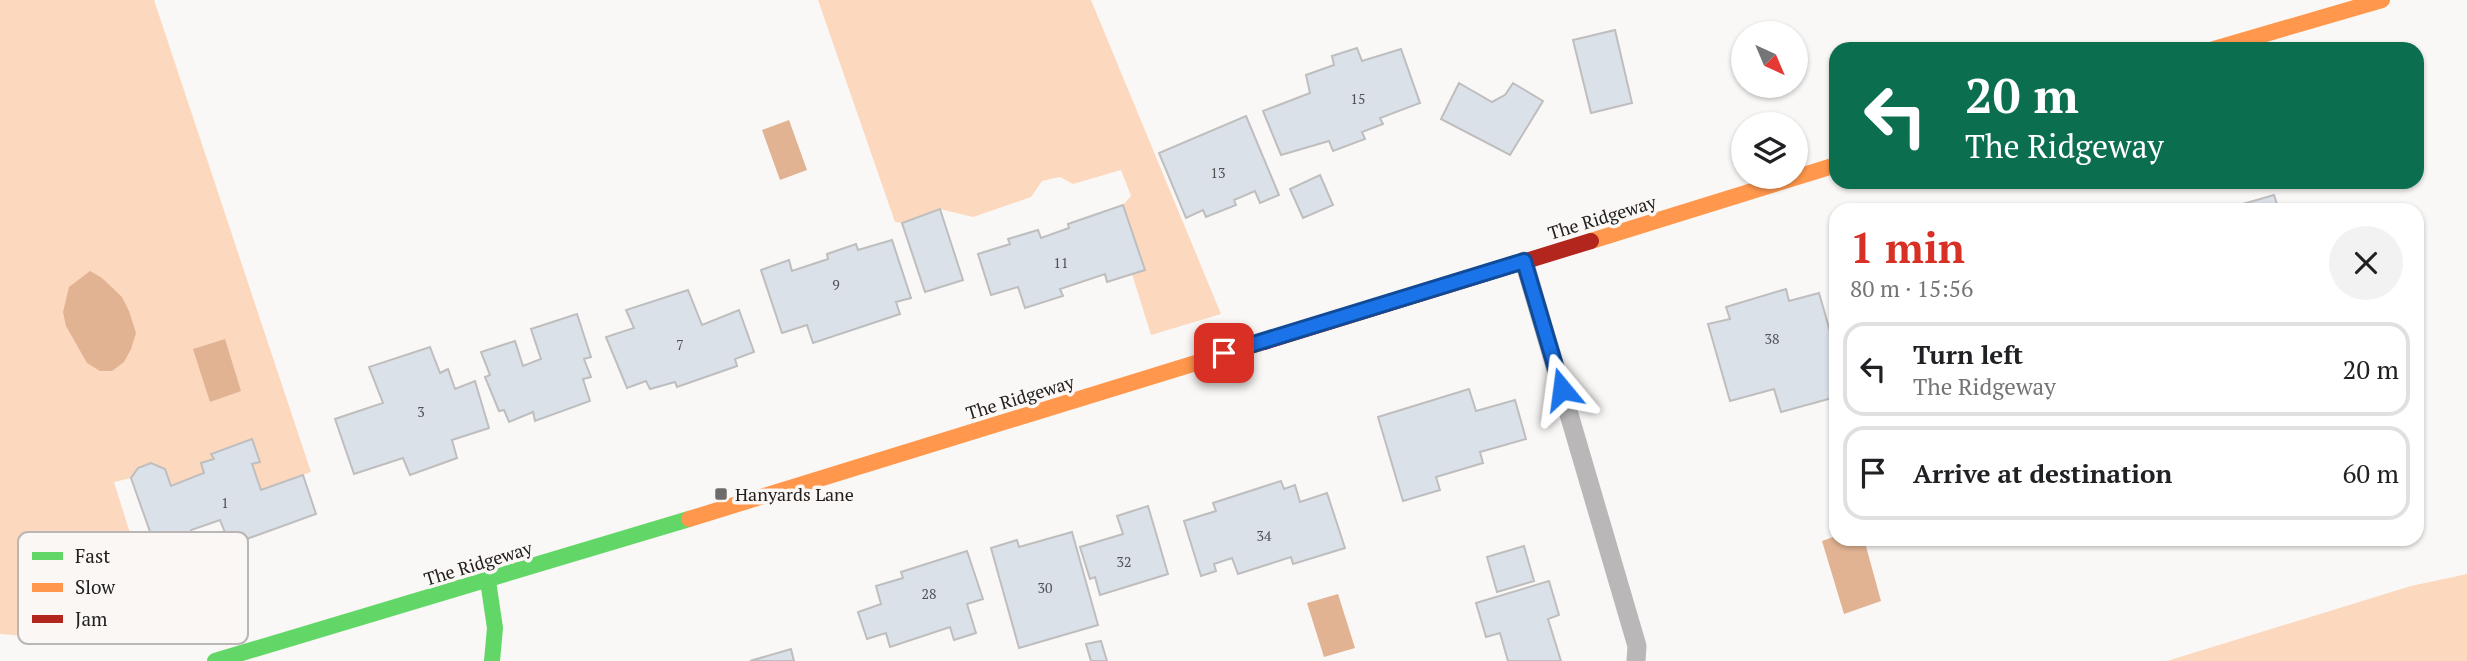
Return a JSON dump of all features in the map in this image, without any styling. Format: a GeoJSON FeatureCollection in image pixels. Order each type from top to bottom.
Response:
{"type":"FeatureCollection","features":[{"type":"Feature","properties":{"kind":"street"},"geometry":{"type":"LineString","coordinates":[[2238,42],[2382,0]]}},
{"type":"Feature","properties":{"kind":"street","name":"The Ridgeway"},"geometry":{"type":"LineString","coordinates":[[215,661],[488,581],[1829,167]]}},
{"type":"Feature","properties":{"kind":"street"},"geometry":{"type":"LineString","coordinates":[[488,581],[495,628],[492,661]]}},
{"type":"Feature","properties":{"kind":"lane"},"geometry":{"type":"LineString","coordinates":[[1524,261],[1637,646],[1636,661]]}},
{"type":"Feature","properties":{"kind":"shaded area"},"geometry":{"type":"Polygon","coordinates":[[[0,0],[154,0],[311,472],[261,490],[252,464],[260,461],[252,439],[211,453],[214,459],[201,464],[204,473],[171,486],[165,469],[151,463],[138,468],[131,478],[114,482],[130,532],[18,532],[18,635],[0,634],[0,0]]]}},
{"type":"Feature","properties":{"kind":"shaded area"},"geometry":{"type":"Polygon","coordinates":[[[818,0],[1091,0],[1221,314],[1151,335],[1132,274],[1144,270],[1123,205],[1131,196],[1121,170],[1073,184],[1060,177],[1042,181],[1031,197],[973,217],[940,209],[902,223],[895,222],[818,0]]]}},
{"type":"Feature","properties":{"kind":"shaded area"},"geometry":{"type":"Polygon","coordinates":[[[789,120],[807,170],[780,180],[762,130],[789,120]]]}},
{"type":"Feature","properties":{"kind":"shaded area"},"geometry":{"type":"Polygon","coordinates":[[[90,271],[102,278],[122,297],[136,333],[124,362],[112,371],[100,371],[87,363],[66,326],[63,312],[69,287],[90,271]]]}},
{"type":"Feature","properties":{"kind":"shaded area"},"geometry":{"type":"Polygon","coordinates":[[[225,339],[241,391],[210,402],[193,349],[225,339]]]}},
{"type":"Feature","properties":{"kind":"shaded area"},"geometry":{"type":"Polygon","coordinates":[[[1829,538],[1829,546],[1866,546],[1881,601],[1844,614],[1822,541],[1829,538]]]}},
{"type":"Feature","properties":{"kind":"shaded area"},"geometry":{"type":"Polygon","coordinates":[[[2467,574],[2467,661],[2167,661],[2411,586],[2467,574]]]}},
{"type":"Feature","properties":{"kind":"shaded area"},"geometry":{"type":"Polygon","coordinates":[[[1338,594],[1355,648],[1324,657],[1307,603],[1338,594]]]}},
{"type":"Feature","properties":{"kind":"building"},"geometry":{"type":"Polygon","coordinates":[[[1615,30],[1632,103],[1591,113],[1573,40],[1615,30]]]}},
{"type":"Feature","properties":{"kind":"building"},"geometry":{"type":"Polygon","coordinates":[[[1357,48],[1362,61],[1401,49],[1420,103],[1380,118],[1383,124],[1362,132],[1365,139],[1333,151],[1329,141],[1281,155],[1263,111],[1310,93],[1306,75],[1334,65],[1332,56],[1357,48]]]}},
{"type":"Feature","properties":{"kind":"building"},"geometry":{"type":"Polygon","coordinates":[[[1459,83],[1492,102],[1505,95],[1513,83],[1543,101],[1510,155],[1441,119],[1459,83]]]}},
{"type":"Feature","properties":{"kind":"building"},"geometry":{"type":"Polygon","coordinates":[[[1246,116],[1279,195],[1260,203],[1255,191],[1234,200],[1236,205],[1206,217],[1203,210],[1186,218],[1159,153],[1246,116]]]}},
{"type":"Feature","properties":{"kind":"building"},"geometry":{"type":"Polygon","coordinates":[[[1320,175],[1333,205],[1303,218],[1290,189],[1320,175]]]}},
{"type":"Feature","properties":{"kind":"building"},"geometry":{"type":"Polygon","coordinates":[[[2274,195],[2277,203],[2246,203],[2274,195]]]}},
{"type":"Feature","properties":{"kind":"building"},"geometry":{"type":"Polygon","coordinates":[[[1123,205],[1145,270],[1107,282],[1105,274],[1060,289],[1063,296],[1025,308],[1018,287],[991,295],[978,254],[1010,244],[1008,239],[1038,230],[1041,238],[1069,228],[1068,224],[1123,205]]]}},
{"type":"Feature","properties":{"kind":"building"},"geometry":{"type":"Polygon","coordinates":[[[940,209],[963,280],[925,292],[902,223],[940,209]]]}},
{"type":"Feature","properties":{"kind":"building"},"geometry":{"type":"Polygon","coordinates":[[[892,240],[911,298],[896,302],[900,314],[813,343],[807,325],[782,333],[761,270],[789,260],[792,271],[828,259],[827,254],[856,244],[858,250],[892,240]]]}},
{"type":"Feature","properties":{"kind":"building"},"geometry":{"type":"Polygon","coordinates":[[[1786,289],[1789,301],[1819,293],[1829,328],[1829,399],[1781,412],[1774,389],[1730,401],[1708,324],[1730,319],[1726,307],[1786,289]]]}},
{"type":"Feature","properties":{"kind":"building"},"geometry":{"type":"Polygon","coordinates":[[[688,290],[702,325],[739,310],[754,352],[735,359],[737,366],[677,387],[675,382],[650,389],[646,381],[627,388],[606,337],[634,328],[626,310],[688,290]]]}},
{"type":"Feature","properties":{"kind":"building"},"geometry":{"type":"Polygon","coordinates":[[[577,314],[591,357],[584,359],[591,377],[583,379],[590,401],[535,421],[533,412],[509,422],[504,410],[499,411],[485,377],[490,375],[481,352],[515,341],[523,366],[541,359],[531,329],[577,314]]]}},
{"type":"Feature","properties":{"kind":"building"},"geometry":{"type":"Polygon","coordinates":[[[430,347],[440,373],[448,369],[455,389],[475,381],[489,428],[452,440],[457,458],[410,475],[403,458],[354,474],[335,419],[383,403],[369,367],[430,347]]]}},
{"type":"Feature","properties":{"kind":"building"},"geometry":{"type":"Polygon","coordinates":[[[1469,389],[1476,411],[1515,400],[1526,439],[1480,452],[1483,463],[1436,477],[1440,490],[1403,501],[1378,417],[1469,389]]]}},
{"type":"Feature","properties":{"kind":"building"},"geometry":{"type":"Polygon","coordinates":[[[252,439],[260,462],[252,464],[261,490],[303,475],[316,514],[248,539],[248,532],[225,532],[220,520],[191,530],[192,532],[150,532],[131,478],[138,468],[151,463],[165,469],[171,486],[204,473],[201,463],[214,459],[211,454],[252,439]]]}},
{"type":"Feature","properties":{"kind":"building"},"geometry":{"type":"Polygon","coordinates":[[[1281,481],[1284,489],[1295,485],[1300,502],[1327,493],[1345,548],[1293,564],[1291,557],[1238,574],[1232,558],[1214,564],[1216,571],[1201,576],[1184,521],[1216,511],[1213,503],[1281,481]]]}},
{"type":"Feature","properties":{"kind":"building"},"geometry":{"type":"Polygon","coordinates":[[[1148,506],[1168,574],[1100,595],[1095,577],[1090,579],[1080,547],[1123,534],[1117,516],[1148,506]]]}},
{"type":"Feature","properties":{"kind":"building"},"geometry":{"type":"Polygon","coordinates":[[[1072,532],[1098,625],[1019,648],[991,548],[1017,540],[1019,547],[1072,532]]]}},
{"type":"Feature","properties":{"kind":"building"},"geometry":{"type":"Polygon","coordinates":[[[1524,546],[1534,581],[1497,592],[1487,557],[1524,546]]]}},
{"type":"Feature","properties":{"kind":"building"},"geometry":{"type":"Polygon","coordinates":[[[967,551],[983,599],[967,604],[976,633],[954,640],[950,627],[890,647],[886,633],[867,639],[858,612],[881,604],[876,586],[903,578],[901,572],[967,551]]]}},
{"type":"Feature","properties":{"kind":"building"},"geometry":{"type":"Polygon","coordinates":[[[1549,581],[1559,615],[1548,619],[1561,661],[1508,661],[1500,633],[1486,637],[1476,603],[1549,581]]]}},
{"type":"Feature","properties":{"kind":"building"},"geometry":{"type":"Polygon","coordinates":[[[1101,641],[1107,661],[1091,661],[1086,644],[1101,641]]]}},
{"type":"Feature","properties":{"kind":"building"},"geometry":{"type":"Polygon","coordinates":[[[791,649],[794,661],[750,661],[791,649]]]}},
{"type":"Feature","properties":{"kind":"traffic: fast"},"geometry":{"type":"LineString","coordinates":[[215,661],[689,519]]}},
{"type":"Feature","properties":{"kind":"traffic: fast"},"geometry":{"type":"LineString","coordinates":[[488,581],[495,628],[492,661]]}},
{"type":"Feature","properties":{"kind":"traffic: slow"},"geometry":{"type":"LineString","coordinates":[[2238,42],[2382,0]]}},
{"type":"Feature","properties":{"kind":"traffic: slow"},"geometry":{"type":"LineString","coordinates":[[1591,241],[1829,167]]}},
{"type":"Feature","properties":{"kind":"traffic: slow"},"geometry":{"type":"LineString","coordinates":[[689,519],[1264,342]]}},
{"type":"Feature","properties":{"kind":"traffic: jam"},"geometry":{"type":"LineString","coordinates":[[1264,342],[1591,241]]}},
{"type":"Feature","properties":{"kind":"place","name":"Hanyards Lane"},"geometry":{"type":"Point","coordinates":[721,494]}},
{"type":"Feature","properties":{"kind":"route"},"geometry":{"type":"LineString","coordinates":[[1224,353],[1524,261],[1562,389]]}}]}
